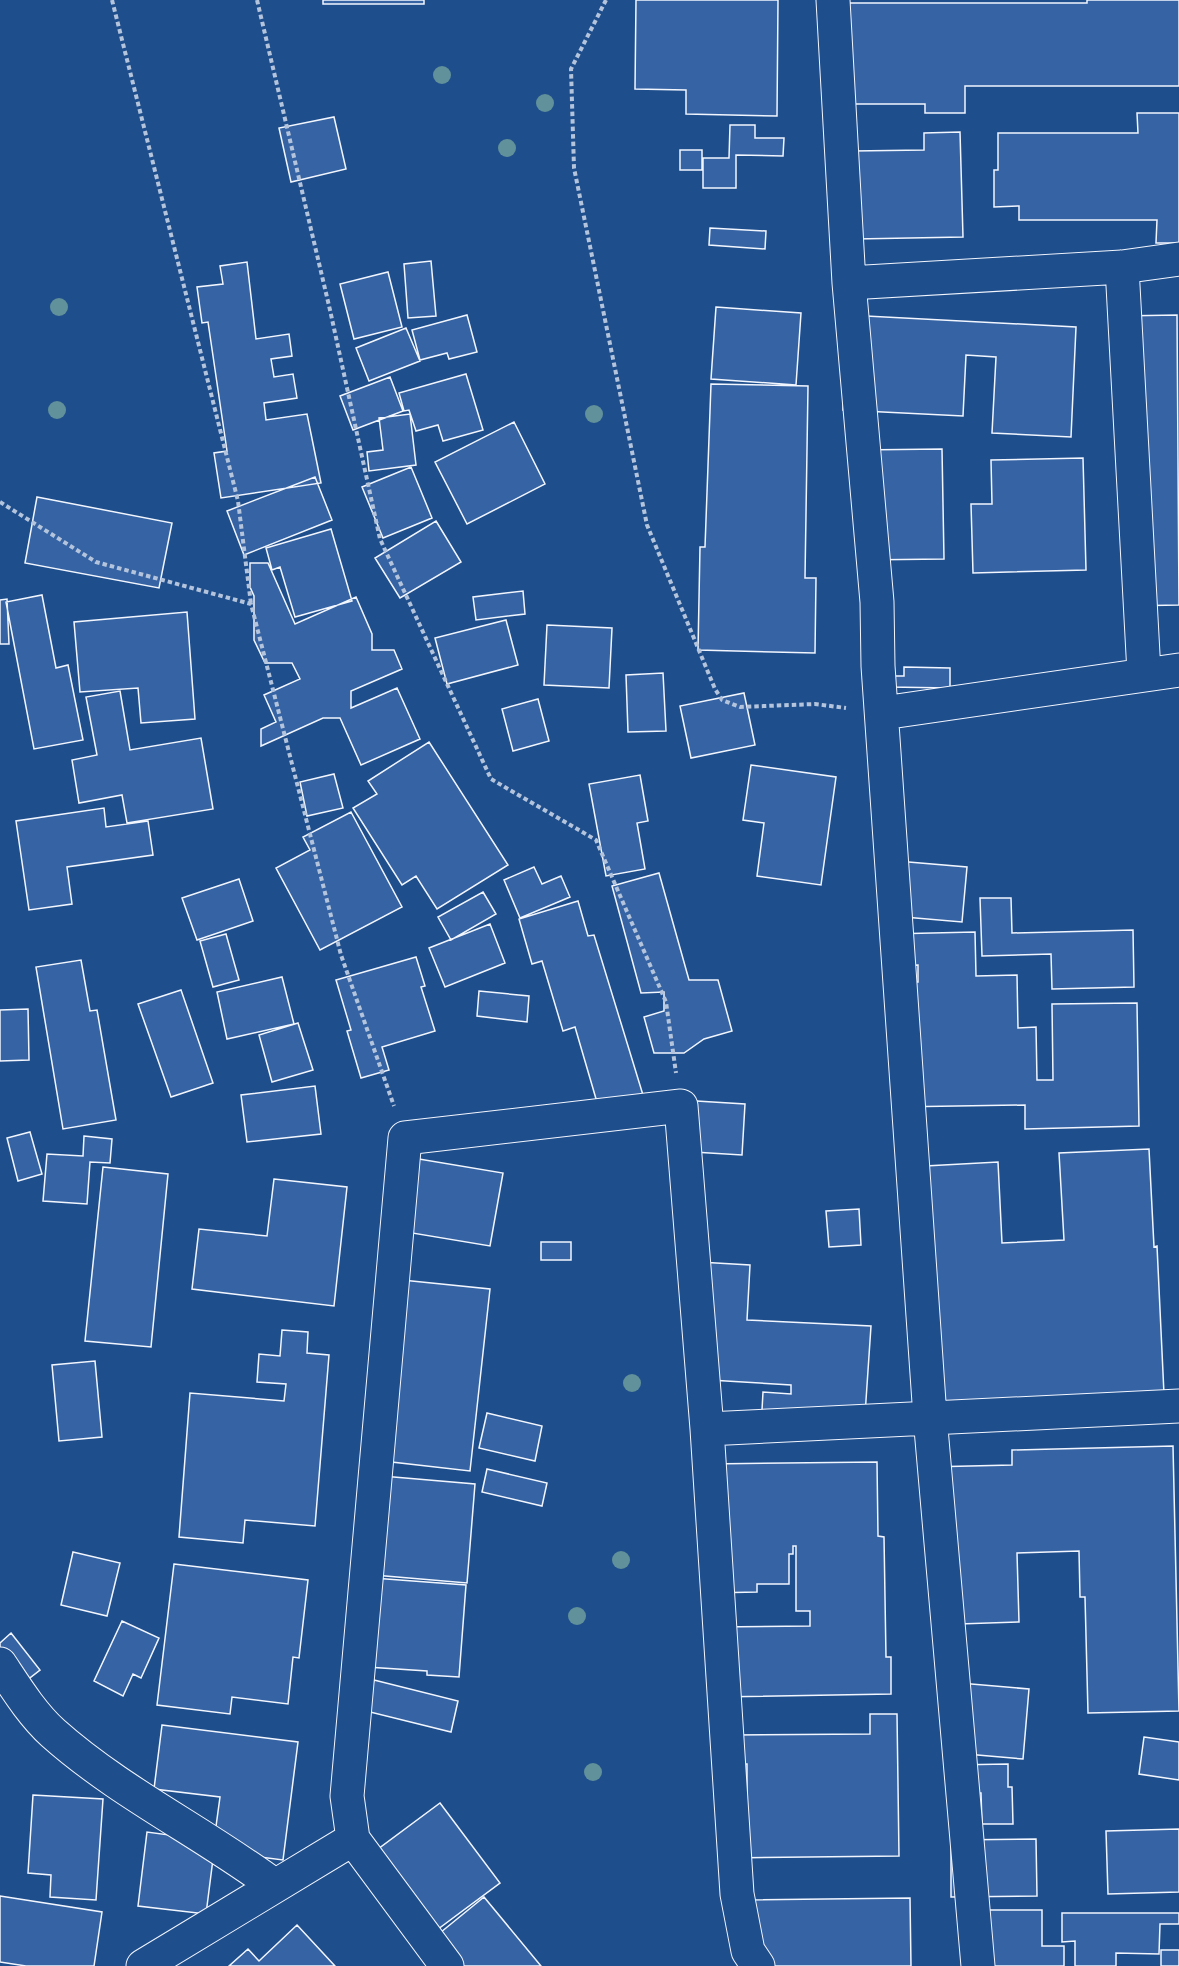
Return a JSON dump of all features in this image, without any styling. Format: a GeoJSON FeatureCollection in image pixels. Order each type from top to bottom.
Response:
{"type":"FeatureCollection","features":[{"type":"Feature","properties":{"kind":"street"},"geometry":{"type":"LineString","coordinates":[[833,0],[849,283],[877,602],[878,666],[930,1417],[978,1966]]}},
{"type":"Feature","properties":{"kind":"street"},"geometry":{"type":"LineString","coordinates":[[849,283],[1122,267],[1179,260]]}},
{"type":"Feature","properties":{"kind":"street"},"geometry":{"type":"LineString","coordinates":[[1122,267],[1144,673]]}},
{"type":"Feature","properties":{"kind":"street"},"geometry":{"type":"LineString","coordinates":[[882,712],[1144,673],[1179,670]]}},
{"type":"Feature","properties":{"kind":"street"},"geometry":{"type":"LineString","coordinates":[[447,1966],[353,1839],[347,1796],[405,1138],[681,1106],[707,1429],[737,1894],[748,1951],[758,1966]]}},
{"type":"Feature","properties":{"kind":"street"},"geometry":{"type":"LineString","coordinates":[[707,1429],[1179,1406]]}},
{"type":"Feature","properties":{"kind":"street"},"geometry":{"type":"LineString","coordinates":[[0,1665],[20,1694],[52,1732],[136,1794],[239,1859],[275,1886]]}},
{"type":"Feature","properties":{"kind":"street"},"geometry":{"type":"LineString","coordinates":[[143,1966],[353,1839]]}},
{"type":"Feature","properties":{"kind":"path"},"geometry":{"type":"LineString","coordinates":[[112,0],[238,501],[251,604],[341,955],[405,1138]]}},
{"type":"Feature","properties":{"kind":"path"},"geometry":{"type":"LineString","coordinates":[[257,0],[330,310],[380,539],[490,778],[596,840],[666,1002],[681,1106]]}},
{"type":"Feature","properties":{"kind":"path"},"geometry":{"type":"LineString","coordinates":[[606,0],[571,69],[574,168],[647,525],[715,689],[722,700],[740,707],[815,704]]}},
{"type":"Feature","properties":{"kind":"path"},"geometry":{"type":"LineString","coordinates":[[0,502],[96,562],[251,604]]}},
{"type":"Feature","properties":{"kind":"building"},"geometry":{"type":"Polygon","coordinates":[[[323,0],[424,0],[424,4],[323,4],[323,0]]]}},
{"type":"Feature","properties":{"kind":"building"},"geometry":{"type":"Polygon","coordinates":[[[636,0],[778,0],[777,116],[686,114],[686,90],[635,89],[636,0]]]}},
{"type":"Feature","properties":{"kind":"building"},"geometry":{"type":"Polygon","coordinates":[[[1087,0],[1179,0],[1179,86],[965,86],[965,113],[925,113],[925,104],[831,104],[831,3],[1087,3],[1087,0]]]}},
{"type":"Feature","properties":{"kind":"building"},"geometry":{"type":"Polygon","coordinates":[[[1137,113],[1179,113],[1179,243],[1156,243],[1157,220],[1019,220],[1019,206],[994,207],[994,170],[998,170],[998,133],[1138,133],[1137,113]]]}},
{"type":"Feature","properties":{"kind":"building"},"geometry":{"type":"Polygon","coordinates":[[[334,117],[346,169],[291,182],[279,128],[334,117]]]}},
{"type":"Feature","properties":{"kind":"building"},"geometry":{"type":"Polygon","coordinates":[[[730,125],[755,125],[755,138],[784,138],[783,156],[736,155],[736,188],[703,188],[703,158],[729,158],[730,125]]]}},
{"type":"Feature","properties":{"kind":"building"},"geometry":{"type":"Polygon","coordinates":[[[960,132],[963,237],[856,239],[853,151],[924,150],[924,133],[960,132]]]}},
{"type":"Feature","properties":{"kind":"building"},"geometry":{"type":"Polygon","coordinates":[[[680,150],[702,150],[702,170],[680,170],[680,150]]]}},
{"type":"Feature","properties":{"kind":"building"},"geometry":{"type":"Polygon","coordinates":[[[710,228],[766,231],[765,249],[709,245],[710,228]]]}},
{"type":"Feature","properties":{"kind":"building"},"geometry":{"type":"Polygon","coordinates":[[[431,261],[436,316],[408,318],[404,264],[431,261]]]}},
{"type":"Feature","properties":{"kind":"building"},"geometry":{"type":"Polygon","coordinates":[[[247,262],[256,339],[289,334],[292,356],[271,359],[274,377],[293,374],[297,398],[264,403],[266,420],[307,414],[321,483],[221,498],[214,453],[227,451],[208,322],[202,323],[197,287],[223,284],[220,266],[247,262]]]}},
{"type":"Feature","properties":{"kind":"building"},"geometry":{"type":"Polygon","coordinates":[[[388,272],[402,327],[354,339],[340,284],[388,272]]]}},
{"type":"Feature","properties":{"kind":"building"},"geometry":{"type":"Polygon","coordinates":[[[716,307],[801,313],[796,385],[711,379],[716,307]]]}},
{"type":"Feature","properties":{"kind":"building"},"geometry":{"type":"Polygon","coordinates":[[[467,315],[477,352],[449,359],[447,353],[420,360],[412,330],[467,315]]]}},
{"type":"Feature","properties":{"kind":"building"},"geometry":{"type":"Polygon","coordinates":[[[847,315],[1076,327],[1071,437],[992,433],[996,357],[966,355],[963,416],[843,410],[847,315]]]}},
{"type":"Feature","properties":{"kind":"building"},"geometry":{"type":"Polygon","coordinates":[[[1177,315],[1179,605],[1125,606],[1120,316],[1177,315]]]}},
{"type":"Feature","properties":{"kind":"building"},"geometry":{"type":"Polygon","coordinates":[[[406,328],[420,361],[369,381],[356,348],[406,328]]]}},
{"type":"Feature","properties":{"kind":"building"},"geometry":{"type":"Polygon","coordinates":[[[466,374],[483,430],[443,441],[438,425],[416,431],[409,410],[404,411],[399,393],[466,374]]]}},
{"type":"Feature","properties":{"kind":"building"},"geometry":{"type":"Polygon","coordinates":[[[390,377],[403,411],[353,430],[340,396],[390,377]]]}},
{"type":"Feature","properties":{"kind":"building"},"geometry":{"type":"Polygon","coordinates":[[[711,384],[808,386],[805,578],[816,578],[815,653],[698,650],[700,547],[705,547],[711,384]]]}},
{"type":"Feature","properties":{"kind":"building"},"geometry":{"type":"Polygon","coordinates":[[[410,414],[416,465],[369,471],[367,452],[383,450],[379,418],[410,414]]]}},
{"type":"Feature","properties":{"kind":"building"},"geometry":{"type":"Polygon","coordinates":[[[514,422],[545,484],[467,524],[435,462],[514,422]]]}},
{"type":"Feature","properties":{"kind":"building"},"geometry":{"type":"Polygon","coordinates":[[[942,449],[944,559],[860,560],[858,450],[942,449]]]}},
{"type":"Feature","properties":{"kind":"building"},"geometry":{"type":"Polygon","coordinates":[[[1083,458],[1086,570],[973,573],[971,504],[992,504],[991,460],[1083,458]]]}},
{"type":"Feature","properties":{"kind":"building"},"geometry":{"type":"Polygon","coordinates":[[[411,467],[432,518],[383,538],[362,487],[411,467]]]}},
{"type":"Feature","properties":{"kind":"building"},"geometry":{"type":"Polygon","coordinates":[[[315,477],[332,520],[244,555],[227,511],[315,477]]]}},
{"type":"Feature","properties":{"kind":"building"},"geometry":{"type":"Polygon","coordinates":[[[37,497],[172,523],[159,588],[25,563],[37,497]]]}},
{"type":"Feature","properties":{"kind":"building"},"geometry":{"type":"Polygon","coordinates":[[[436,521],[461,562],[400,598],[375,558],[436,521]]]}},
{"type":"Feature","properties":{"kind":"building"},"geometry":{"type":"Polygon","coordinates":[[[331,529],[352,601],[295,617],[280,567],[272,570],[266,548],[331,529]]]}},
{"type":"Feature","properties":{"kind":"building"},"geometry":{"type":"Polygon","coordinates":[[[250,563],[268,563],[295,624],[356,597],[372,634],[372,650],[394,650],[402,669],[351,691],[351,708],[397,688],[420,739],[361,765],[340,718],[323,718],[261,746],[261,729],[276,722],[264,695],[300,679],[292,663],[265,663],[254,640],[254,596],[250,587],[250,563]]]}},
{"type":"Feature","properties":{"kind":"building"},"geometry":{"type":"Polygon","coordinates":[[[523,591],[525,614],[476,620],[473,597],[523,591]]]}},
{"type":"Feature","properties":{"kind":"building"},"geometry":{"type":"Polygon","coordinates":[[[42,595],[56,668],[68,665],[83,740],[34,749],[6,602],[42,595]]]}},
{"type":"Feature","properties":{"kind":"building"},"geometry":{"type":"Polygon","coordinates":[[[7,599],[9,644],[0,644],[0,600],[7,599]]]}},
{"type":"Feature","properties":{"kind":"building"},"geometry":{"type":"Polygon","coordinates":[[[187,612],[195,719],[141,723],[138,688],[80,692],[74,622],[187,612]]]}},
{"type":"Feature","properties":{"kind":"building"},"geometry":{"type":"Polygon","coordinates":[[[506,620],[518,665],[447,684],[435,638],[506,620]]]}},
{"type":"Feature","properties":{"kind":"building"},"geometry":{"type":"Polygon","coordinates":[[[547,625],[612,628],[609,688],[544,685],[547,625]]]}},
{"type":"Feature","properties":{"kind":"building"},"geometry":{"type":"Polygon","coordinates":[[[904,667],[950,668],[950,688],[889,687],[889,676],[904,676],[904,667]]]}},
{"type":"Feature","properties":{"kind":"building"},"geometry":{"type":"Polygon","coordinates":[[[663,673],[666,731],[628,732],[626,675],[663,673]]]}},
{"type":"Feature","properties":{"kind":"building"},"geometry":{"type":"Polygon","coordinates":[[[120,691],[130,750],[201,738],[213,809],[127,823],[122,795],[79,803],[72,760],[97,755],[86,697],[120,691]]]}},
{"type":"Feature","properties":{"kind":"building"},"geometry":{"type":"Polygon","coordinates":[[[744,693],[755,745],[691,758],[680,706],[744,693]]]}},
{"type":"Feature","properties":{"kind":"building"},"geometry":{"type":"Polygon","coordinates":[[[538,699],[549,741],[513,751],[502,709],[538,699]]]}},
{"type":"Feature","properties":{"kind":"building"},"geometry":{"type":"Polygon","coordinates":[[[429,742],[508,865],[437,909],[416,876],[402,885],[353,808],[377,794],[368,781],[429,742]]]}},
{"type":"Feature","properties":{"kind":"building"},"geometry":{"type":"Polygon","coordinates":[[[751,765],[836,777],[821,885],[757,876],[764,823],[743,820],[751,765]]]}},
{"type":"Feature","properties":{"kind":"building"},"geometry":{"type":"Polygon","coordinates":[[[334,774],[343,808],[307,816],[300,782],[334,774]]]}},
{"type":"Feature","properties":{"kind":"building"},"geometry":{"type":"Polygon","coordinates":[[[640,775],[648,821],[637,823],[645,869],[606,876],[589,784],[640,775]]]}},
{"type":"Feature","properties":{"kind":"building"},"geometry":{"type":"Polygon","coordinates":[[[104,808],[106,827],[148,821],[153,855],[67,867],[72,904],[29,910],[16,821],[104,808]]]}},
{"type":"Feature","properties":{"kind":"building"},"geometry":{"type":"Polygon","coordinates":[[[351,812],[402,907],[320,950],[276,868],[310,850],[303,837],[351,812]]]}},
{"type":"Feature","properties":{"kind":"building"},"geometry":{"type":"Polygon","coordinates":[[[885,860],[967,867],[962,922],[881,915],[885,860]]]}},
{"type":"Feature","properties":{"kind":"building"},"geometry":{"type":"Polygon","coordinates":[[[534,867],[542,884],[561,876],[570,897],[520,918],[504,880],[534,867]]]}},
{"type":"Feature","properties":{"kind":"building"},"geometry":{"type":"Polygon","coordinates":[[[659,873],[689,980],[718,980],[732,1031],[704,1039],[684,1053],[654,1053],[644,1017],[664,1011],[664,992],[641,993],[612,886],[659,873]]]}},
{"type":"Feature","properties":{"kind":"building"},"geometry":{"type":"Polygon","coordinates":[[[239,879],[253,921],[197,940],[182,898],[239,879]]]}},
{"type":"Feature","properties":{"kind":"building"},"geometry":{"type":"Polygon","coordinates":[[[483,892],[496,914],[451,940],[438,917],[483,892]]]}},
{"type":"Feature","properties":{"kind":"building"},"geometry":{"type":"Polygon","coordinates":[[[980,898],[1011,898],[1012,933],[1133,930],[1134,987],[1052,989],[1051,954],[982,956],[980,898]]]}},
{"type":"Feature","properties":{"kind":"building"},"geometry":{"type":"Polygon","coordinates":[[[578,901],[588,936],[594,935],[643,1095],[599,1109],[575,1027],[563,1031],[542,961],[532,964],[519,919],[578,901]]]}},
{"type":"Feature","properties":{"kind":"building"},"geometry":{"type":"Polygon","coordinates":[[[490,924],[505,963],[445,987],[429,948],[490,924]]]}},
{"type":"Feature","properties":{"kind":"building"},"geometry":{"type":"Polygon","coordinates":[[[975,932],[976,976],[1017,975],[1018,1028],[1036,1027],[1037,1080],[1053,1080],[1052,1004],[1137,1003],[1139,1126],[1025,1129],[1025,1105],[895,1107],[892,982],[918,982],[918,965],[890,966],[889,934],[975,932]]]}},
{"type":"Feature","properties":{"kind":"building"},"geometry":{"type":"Polygon","coordinates":[[[226,934],[239,980],[213,987],[200,941],[226,934]]]}},
{"type":"Feature","properties":{"kind":"building"},"geometry":{"type":"Polygon","coordinates":[[[416,957],[425,986],[421,987],[435,1031],[382,1047],[389,1070],[361,1078],[347,1031],[351,1030],[336,980],[416,957]]]}},
{"type":"Feature","properties":{"kind":"building"},"geometry":{"type":"Polygon","coordinates":[[[81,960],[90,1011],[97,1010],[116,1120],[63,1129],[36,967],[81,960]]]}},
{"type":"Feature","properties":{"kind":"building"},"geometry":{"type":"Polygon","coordinates":[[[282,977],[294,1024],[227,1039],[217,992],[282,977]]]}},
{"type":"Feature","properties":{"kind":"building"},"geometry":{"type":"Polygon","coordinates":[[[181,990],[213,1083],[171,1097],[138,1004],[181,990]]]}},
{"type":"Feature","properties":{"kind":"building"},"geometry":{"type":"Polygon","coordinates":[[[479,991],[529,996],[527,1022],[477,1016],[479,991]]]}},
{"type":"Feature","properties":{"kind":"building"},"geometry":{"type":"Polygon","coordinates":[[[28,1009],[29,1060],[0,1061],[0,1010],[28,1009]]]}},
{"type":"Feature","properties":{"kind":"building"},"geometry":{"type":"Polygon","coordinates":[[[298,1023],[313,1070],[272,1082],[259,1035],[298,1023]]]}},
{"type":"Feature","properties":{"kind":"building"},"geometry":{"type":"Polygon","coordinates":[[[315,1086],[321,1134],[247,1142],[241,1095],[315,1086]]]}},
{"type":"Feature","properties":{"kind":"building"},"geometry":{"type":"Polygon","coordinates":[[[680,1100],[745,1104],[742,1155],[677,1151],[680,1100]]]}},
{"type":"Feature","properties":{"kind":"building"},"geometry":{"type":"Polygon","coordinates":[[[30,1132],[42,1174],[18,1181],[7,1138],[30,1132]]]}},
{"type":"Feature","properties":{"kind":"building"},"geometry":{"type":"Polygon","coordinates":[[[84,1136],[112,1139],[110,1163],[90,1162],[87,1204],[43,1201],[47,1154],[83,1156],[84,1136]]]}},
{"type":"Feature","properties":{"kind":"building"},"geometry":{"type":"Polygon","coordinates":[[[1149,1149],[1154,1247],[1157,1246],[1164,1394],[937,1407],[907,1167],[998,1162],[1002,1243],[1064,1240],[1059,1153],[1149,1149]]]}},
{"type":"Feature","properties":{"kind":"building"},"geometry":{"type":"Polygon","coordinates":[[[407,1157],[503,1173],[490,1246],[394,1230],[407,1157]]]}},
{"type":"Feature","properties":{"kind":"building"},"geometry":{"type":"Polygon","coordinates":[[[103,1167],[168,1174],[151,1347],[85,1341],[103,1167]]]}},
{"type":"Feature","properties":{"kind":"building"},"geometry":{"type":"Polygon","coordinates":[[[274,1179],[347,1187],[334,1306],[192,1289],[199,1229],[267,1236],[274,1179]]]}},
{"type":"Feature","properties":{"kind":"building"},"geometry":{"type":"Polygon","coordinates":[[[859,1209],[861,1245],[829,1247],[826,1211],[859,1209]]]}},
{"type":"Feature","properties":{"kind":"building"},"geometry":{"type":"Polygon","coordinates":[[[541,1242],[571,1242],[571,1260],[541,1260],[541,1242]]]}},
{"type":"Feature","properties":{"kind":"building"},"geometry":{"type":"Polygon","coordinates":[[[699,1262],[750,1265],[747,1320],[871,1326],[865,1415],[762,1410],[763,1392],[791,1394],[791,1385],[693,1379],[699,1262]]]}},
{"type":"Feature","properties":{"kind":"building"},"geometry":{"type":"Polygon","coordinates":[[[402,1280],[490,1289],[470,1471],[383,1461],[402,1280]]]}},
{"type":"Feature","properties":{"kind":"building"},"geometry":{"type":"Polygon","coordinates":[[[282,1330],[308,1332],[307,1353],[329,1355],[315,1526],[245,1520],[243,1543],[179,1537],[190,1393],[284,1401],[286,1384],[257,1382],[259,1354],[280,1356],[282,1330]]]}},
{"type":"Feature","properties":{"kind":"building"},"geometry":{"type":"Polygon","coordinates":[[[95,1361],[102,1437],[59,1441],[52,1365],[95,1361]]]}},
{"type":"Feature","properties":{"kind":"building"},"geometry":{"type":"Polygon","coordinates":[[[487,1413],[542,1426],[535,1461],[479,1448],[487,1413]]]}},
{"type":"Feature","properties":{"kind":"building"},"geometry":{"type":"Polygon","coordinates":[[[1173,1446],[1179,1711],[1088,1713],[1085,1597],[1080,1597],[1079,1551],[1017,1553],[1019,1622],[959,1624],[928,1467],[1012,1465],[1012,1450],[1173,1446]]]}},
{"type":"Feature","properties":{"kind":"building"},"geometry":{"type":"Polygon","coordinates":[[[877,1462],[878,1536],[884,1537],[886,1657],[891,1657],[891,1694],[717,1697],[716,1627],[810,1626],[810,1611],[796,1611],[796,1546],[793,1546],[793,1554],[789,1554],[789,1584],[757,1584],[757,1592],[710,1593],[707,1464],[877,1462]]]}},
{"type":"Feature","properties":{"kind":"building"},"geometry":{"type":"Polygon","coordinates":[[[487,1469],[547,1483],[542,1506],[482,1492],[487,1469]]]}},
{"type":"Feature","properties":{"kind":"building"},"geometry":{"type":"Polygon","coordinates":[[[382,1476],[475,1484],[467,1583],[374,1575],[382,1476]]]}},
{"type":"Feature","properties":{"kind":"building"},"geometry":{"type":"Polygon","coordinates":[[[73,1552],[120,1563],[107,1616],[61,1605],[73,1552]]]}},
{"type":"Feature","properties":{"kind":"building"},"geometry":{"type":"Polygon","coordinates":[[[174,1564],[308,1580],[299,1658],[293,1657],[288,1704],[232,1697],[230,1714],[157,1705],[174,1564]]]}},
{"type":"Feature","properties":{"kind":"building"},"geometry":{"type":"Polygon","coordinates":[[[373,1578],[466,1585],[459,1677],[427,1675],[427,1671],[367,1667],[373,1578]]]}},
{"type":"Feature","properties":{"kind":"building"},"geometry":{"type":"Polygon","coordinates":[[[122,1621],[159,1638],[141,1678],[133,1674],[123,1696],[94,1681],[122,1621]]]}},
{"type":"Feature","properties":{"kind":"building"},"geometry":{"type":"Polygon","coordinates":[[[11,1633],[40,1670],[4,1698],[0,1693],[0,1643],[11,1633]]]}},
{"type":"Feature","properties":{"kind":"building"},"geometry":{"type":"Polygon","coordinates":[[[374,1680],[458,1701],[451,1732],[366,1711],[374,1680]]]}},
{"type":"Feature","properties":{"kind":"building"},"geometry":{"type":"Polygon","coordinates":[[[948,1682],[1029,1689],[1023,1759],[943,1752],[948,1682]]]}},
{"type":"Feature","properties":{"kind":"building"},"geometry":{"type":"Polygon","coordinates":[[[870,1714],[897,1714],[899,1856],[729,1858],[728,1793],[747,1793],[747,1764],[735,1764],[734,1735],[870,1734],[870,1714]]]}},
{"type":"Feature","properties":{"kind":"building"},"geometry":{"type":"Polygon","coordinates":[[[162,1725],[298,1742],[283,1860],[214,1851],[206,1914],[138,1906],[147,1832],[214,1841],[220,1797],[154,1789],[162,1725]]]}},
{"type":"Feature","properties":{"kind":"building"},"geometry":{"type":"Polygon","coordinates":[[[1144,1737],[1179,1742],[1179,1780],[1139,1774],[1144,1737]]]}},
{"type":"Feature","properties":{"kind":"building"},"geometry":{"type":"Polygon","coordinates":[[[1008,1764],[1008,1787],[1012,1787],[1013,1824],[982,1824],[981,1793],[952,1793],[952,1765],[1008,1764]]]}},
{"type":"Feature","properties":{"kind":"building"},"geometry":{"type":"Polygon","coordinates":[[[33,1795],[103,1799],[96,1900],[50,1897],[51,1875],[28,1873],[33,1795]]]}},
{"type":"Feature","properties":{"kind":"building"},"geometry":{"type":"Polygon","coordinates":[[[440,1803],[500,1883],[426,1938],[366,1858],[440,1803]]]}},
{"type":"Feature","properties":{"kind":"building"},"geometry":{"type":"Polygon","coordinates":[[[1179,1829],[1179,1892],[1108,1894],[1106,1831],[1179,1829]]]}},
{"type":"Feature","properties":{"kind":"building"},"geometry":{"type":"Polygon","coordinates":[[[1036,1839],[1037,1896],[951,1897],[951,1840],[1036,1839]]]}},
{"type":"Feature","properties":{"kind":"building"},"geometry":{"type":"Polygon","coordinates":[[[0,1896],[102,1912],[94,1966],[26,1966],[0,1962],[0,1896]]]}},
{"type":"Feature","properties":{"kind":"building"},"geometry":{"type":"Polygon","coordinates":[[[484,1897],[541,1966],[432,1966],[419,1950],[484,1897]]]}},
{"type":"Feature","properties":{"kind":"building"},"geometry":{"type":"Polygon","coordinates":[[[910,1898],[911,1966],[741,1966],[740,1900],[910,1898]]]}},
{"type":"Feature","properties":{"kind":"building"},"geometry":{"type":"Polygon","coordinates":[[[967,1910],[1042,1910],[1042,1946],[1064,1946],[1064,1966],[967,1966],[967,1910]]]}},
{"type":"Feature","properties":{"kind":"building"},"geometry":{"type":"Polygon","coordinates":[[[1062,1913],[1179,1913],[1179,1924],[1160,1924],[1159,1954],[1116,1953],[1116,1966],[1075,1966],[1075,1941],[1062,1942],[1062,1913]]]}},
{"type":"Feature","properties":{"kind":"building"},"geometry":{"type":"Polygon","coordinates":[[[297,1925],[335,1966],[229,1966],[248,1949],[259,1961],[297,1925]]]}},
{"type":"Feature","properties":{"kind":"building"},"geometry":{"type":"Polygon","coordinates":[[[1161,1950],[1179,1950],[1179,1966],[1161,1966],[1161,1950]]]}}]}
